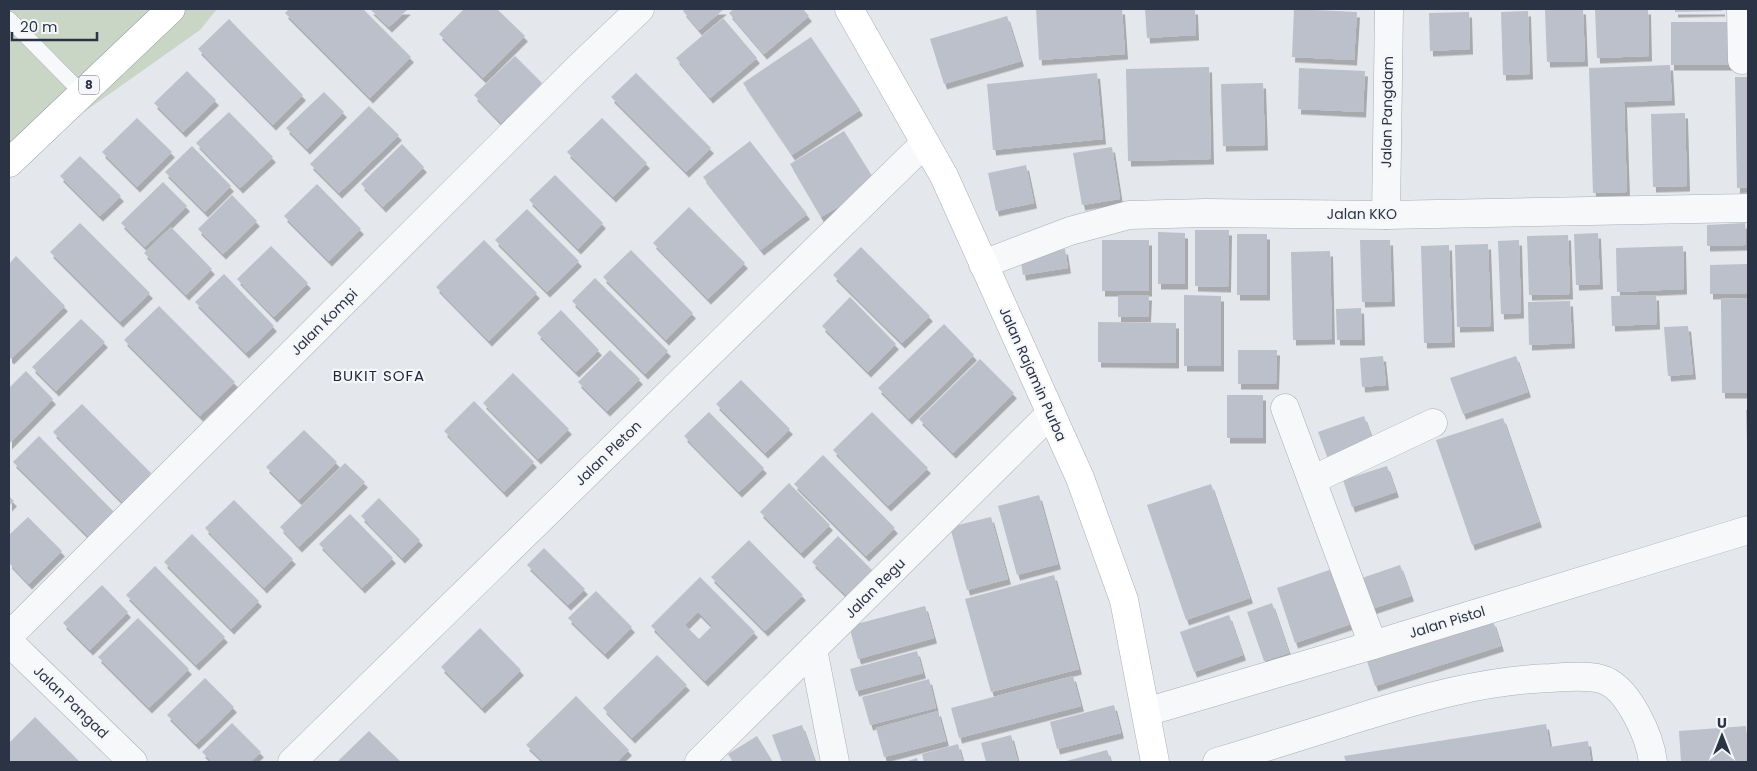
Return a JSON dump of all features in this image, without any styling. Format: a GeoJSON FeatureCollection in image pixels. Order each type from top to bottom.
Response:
{"type":"FeatureCollection","features":[{"type":"Feature","properties":{"kind":"main road","name":"8"},"geometry":{"type":"LineString","coordinates":[[9,163],[171,9]]}},
{"type":"Feature","properties":{"kind":"main road","name":"Jalan Rajamin Purba"},"geometry":{"type":"LineString","coordinates":[[849,9],[944,176],[1080,478],[1124,600],[1155,762]]}},
{"type":"Feature","properties":{"kind":"street","name":"Jalan Kompi"},"geometry":{"type":"LineString","coordinates":[[9,636],[579,67],[640,9]]}},
{"type":"Feature","properties":{"kind":"street","name":"Jalan Pangdam"},"geometry":{"type":"LineString","coordinates":[[1386,214],[1389,9]]}},
{"type":"Feature","properties":{"kind":"street"},"geometry":{"type":"LineString","coordinates":[[1741,9],[1742,60]]}},
{"type":"Feature","properties":{"kind":"street","name":"Jalan Pleton"},"geometry":{"type":"LineString","coordinates":[[292,762],[925,143]]}},
{"type":"Feature","properties":{"kind":"street","name":"Jalan KKO"},"geometry":{"type":"LineString","coordinates":[[984,264],[1070,232],[1129,216],[1206,213],[1386,214],[1748,208]]}},
{"type":"Feature","properties":{"kind":"street"},"geometry":{"type":"LineString","coordinates":[[1285,408],[1373,645]]}},
{"type":"Feature","properties":{"kind":"street","name":"Jalan Regu"},"geometry":{"type":"LineString","coordinates":[[698,762],[1051,413]]}},
{"type":"Feature","properties":{"kind":"street"},"geometry":{"type":"LineString","coordinates":[[1312,480],[1433,423]]}},
{"type":"Feature","properties":{"kind":"street","name":"Jalan Pistol"},"geometry":{"type":"LineString","coordinates":[[1146,712],[1373,645],[1748,530]]}},
{"type":"Feature","properties":{"kind":"street","name":"Jalan Pangad"},"geometry":{"type":"LineString","coordinates":[[9,642],[133,762]]}},
{"type":"Feature","properties":{"kind":"street"},"geometry":{"type":"LineString","coordinates":[[813,649],[835,762]]}},
{"type":"Feature","properties":{"kind":"street"},"geometry":{"type":"LineString","coordinates":[[1218,762],[1418,700],[1502,682],[1577,677],[1602,679],[1627,698],[1640,722],[1653,762]]}},
{"type":"Feature","properties":{"kind":"lane"},"geometry":{"type":"LineString","coordinates":[[9,20],[82,93]]}},
{"type":"Feature","properties":{"kind":"green space"},"geometry":{"type":"Polygon","coordinates":[[[9,9],[217,9],[200,30],[9,165],[9,9]]]}},
{"type":"Feature","properties":{"kind":"building"},"geometry":{"type":"Polygon","coordinates":[[[289,9],[363,9],[411,57],[370,98],[285,13],[289,9]]]}},
{"type":"Feature","properties":{"kind":"building"},"geometry":{"type":"Polygon","coordinates":[[[370,9],[408,9],[389,27],[370,9]]]}},
{"type":"Feature","properties":{"kind":"building"},"geometry":{"type":"Polygon","coordinates":[[[464,9],[497,9],[525,36],[483,78],[439,34],[464,9]]]}},
{"type":"Feature","properties":{"kind":"building"},"geometry":{"type":"Polygon","coordinates":[[[685,9],[724,9],[699,30],[683,11],[685,9]]]}},
{"type":"Feature","properties":{"kind":"building"},"geometry":{"type":"Polygon","coordinates":[[[734,9],[803,9],[809,16],[764,54],[729,13],[734,9]]]}},
{"type":"Feature","properties":{"kind":"building"},"geometry":{"type":"Polygon","coordinates":[[[1036,9],[1122,9],[1125,54],[1039,60],[1036,9]]]}},
{"type":"Feature","properties":{"kind":"building"},"geometry":{"type":"Polygon","coordinates":[[[1145,9],[1195,9],[1196,35],[1147,38],[1145,9]]]}},
{"type":"Feature","properties":{"kind":"building"},"geometry":{"type":"Polygon","coordinates":[[[1294,9],[1357,12],[1354,60],[1292,57],[1294,9]]]}},
{"type":"Feature","properties":{"kind":"building"},"geometry":{"type":"Polygon","coordinates":[[[1545,9],[1583,9],[1585,61],[1547,62],[1545,9]]]}},
{"type":"Feature","properties":{"kind":"building"},"geometry":{"type":"Polygon","coordinates":[[[1595,9],[1648,9],[1649,56],[1597,58],[1595,9]]]}},
{"type":"Feature","properties":{"kind":"building"},"geometry":{"type":"Polygon","coordinates":[[[1675,9],[1722,9],[1722,11],[1675,12],[1675,9]]]}},
{"type":"Feature","properties":{"kind":"building"},"geometry":{"type":"Polygon","coordinates":[[[1528,11],[1530,74],[1503,75],[1501,12],[1528,11]]]}},
{"type":"Feature","properties":{"kind":"building"},"geometry":{"type":"Polygon","coordinates":[[[1469,12],[1470,49],[1430,51],[1429,13],[1469,12]]]}},
{"type":"Feature","properties":{"kind":"building"},"geometry":{"type":"Polygon","coordinates":[[[1007,16],[1021,61],[944,84],[930,39],[1007,16]]]}},
{"type":"Feature","properties":{"kind":"building"},"geometry":{"type":"Polygon","coordinates":[[[723,18],[757,58],[710,98],[676,58],[723,18]]]}},
{"type":"Feature","properties":{"kind":"building"},"geometry":{"type":"Polygon","coordinates":[[[229,19],[303,95],[273,125],[198,49],[229,19]]]}},
{"type":"Feature","properties":{"kind":"building"},"geometry":{"type":"Polygon","coordinates":[[[1671,22],[1729,22],[1729,65],[1671,65],[1671,22]]]}},
{"type":"Feature","properties":{"kind":"building"},"geometry":{"type":"Polygon","coordinates":[[[811,37],[860,110],[792,155],[743,83],[811,37]]]}},
{"type":"Feature","properties":{"kind":"building"},"geometry":{"type":"Polygon","coordinates":[[[515,56],[542,83],[501,123],[474,95],[515,56]]]}},
{"type":"Feature","properties":{"kind":"building"},"geometry":{"type":"Polygon","coordinates":[[[1670,65],[1672,100],[1624,102],[1627,192],[1593,193],[1589,68],[1670,65]]]}},
{"type":"Feature","properties":{"kind":"building"},"geometry":{"type":"Polygon","coordinates":[[[1209,67],[1211,159],[1128,161],[1126,69],[1209,67]]]}},
{"type":"Feature","properties":{"kind":"building"},"geometry":{"type":"Polygon","coordinates":[[[1299,68],[1365,71],[1363,112],[1298,109],[1299,68]]]}},
{"type":"Feature","properties":{"kind":"building"},"geometry":{"type":"Polygon","coordinates":[[[187,71],[216,100],[183,132],[154,103],[187,71]]]}},
{"type":"Feature","properties":{"kind":"building"},"geometry":{"type":"Polygon","coordinates":[[[636,73],[711,148],[686,172],[611,97],[636,73]]]}},
{"type":"Feature","properties":{"kind":"building"},"geometry":{"type":"Polygon","coordinates":[[[1097,73],[1103,139],[993,150],[987,84],[1097,73]]]}},
{"type":"Feature","properties":{"kind":"building"},"geometry":{"type":"Polygon","coordinates":[[[1735,77],[1748,77],[1748,187],[1737,188],[1735,77]]]}},
{"type":"Feature","properties":{"kind":"building"},"geometry":{"type":"Polygon","coordinates":[[[1263,83],[1265,145],[1223,146],[1221,84],[1263,83]]]}},
{"type":"Feature","properties":{"kind":"building"},"geometry":{"type":"Polygon","coordinates":[[[324,92],[344,112],[307,149],[286,128],[324,92]]]}},
{"type":"Feature","properties":{"kind":"building"},"geometry":{"type":"Polygon","coordinates":[[[369,106],[399,135],[339,193],[310,164],[369,106]]]}},
{"type":"Feature","properties":{"kind":"building"},"geometry":{"type":"Polygon","coordinates":[[[229,112],[273,157],[240,188],[196,143],[229,112]]]}},
{"type":"Feature","properties":{"kind":"building"},"geometry":{"type":"Polygon","coordinates":[[[1685,113],[1687,186],[1653,187],[1651,114],[1685,113]]]}},
{"type":"Feature","properties":{"kind":"building"},"geometry":{"type":"Polygon","coordinates":[[[137,118],[172,152],[137,187],[102,152],[137,118]]]}},
{"type":"Feature","properties":{"kind":"building"},"geometry":{"type":"Polygon","coordinates":[[[602,118],[647,163],[613,197],[567,152],[602,118]]]}},
{"type":"Feature","properties":{"kind":"building"},"geometry":{"type":"Polygon","coordinates":[[[844,131],[877,184],[821,217],[790,164],[844,131]]]}},
{"type":"Feature","properties":{"kind":"building"},"geometry":{"type":"Polygon","coordinates":[[[750,141],[807,214],[761,250],[703,177],[750,141]]]}},
{"type":"Feature","properties":{"kind":"building"},"geometry":{"type":"Polygon","coordinates":[[[402,144],[424,167],[383,207],[361,184],[402,144]]]}},
{"type":"Feature","properties":{"kind":"building"},"geometry":{"type":"Polygon","coordinates":[[[192,146],[231,186],[205,212],[165,172],[192,146]]]}},
{"type":"Feature","properties":{"kind":"building"},"geometry":{"type":"Polygon","coordinates":[[[1112,147],[1120,199],[1082,205],[1073,153],[1112,147]]]}},
{"type":"Feature","properties":{"kind":"building"},"geometry":{"type":"Polygon","coordinates":[[[80,156],[121,196],[100,216],[60,176],[80,156]]]}},
{"type":"Feature","properties":{"kind":"building"},"geometry":{"type":"Polygon","coordinates":[[[1026,165],[1034,203],[996,211],[988,173],[1026,165]]]}},
{"type":"Feature","properties":{"kind":"building"},"geometry":{"type":"Polygon","coordinates":[[[555,175],[603,223],[578,249],[529,200],[555,175]]]}},
{"type":"Feature","properties":{"kind":"building"},"geometry":{"type":"Polygon","coordinates":[[[163,182],[187,206],[145,247],[121,223],[163,182]]]}},
{"type":"Feature","properties":{"kind":"building"},"geometry":{"type":"Polygon","coordinates":[[[317,184],[361,229],[329,261],[284,216],[317,184]]]}},
{"type":"Feature","properties":{"kind":"building"},"geometry":{"type":"Polygon","coordinates":[[[232,195],[257,221],[223,254],[198,229],[232,195]]]}},
{"type":"Feature","properties":{"kind":"building"},"geometry":{"type":"Polygon","coordinates":[[[689,207],[745,263],[708,299],[653,243],[689,207]]]}},
{"type":"Feature","properties":{"kind":"building"},"geometry":{"type":"Polygon","coordinates":[[[527,209],[579,261],[547,292],[495,240],[527,209]]]}},
{"type":"Feature","properties":{"kind":"building"},"geometry":{"type":"Polygon","coordinates":[[[80,223],[150,293],[120,322],[50,252],[80,223]]]}},
{"type":"Feature","properties":{"kind":"building"},"geometry":{"type":"Polygon","coordinates":[[[1745,223],[1746,245],[1707,246],[1707,225],[1745,223]]]}},
{"type":"Feature","properties":{"kind":"building"},"geometry":{"type":"Polygon","coordinates":[[[171,227],[212,269],[186,295],[144,253],[171,227]]]}},
{"type":"Feature","properties":{"kind":"building"},"geometry":{"type":"Polygon","coordinates":[[[1195,230],[1229,230],[1228,287],[1195,286],[1195,230]]]}},
{"type":"Feature","properties":{"kind":"building"},"geometry":{"type":"Polygon","coordinates":[[[1158,232],[1185,233],[1185,284],[1158,284],[1158,232]]]}},
{"type":"Feature","properties":{"kind":"building"},"geometry":{"type":"Polygon","coordinates":[[[1598,233],[1600,284],[1576,285],[1574,234],[1598,233]]]}},
{"type":"Feature","properties":{"kind":"building"},"geometry":{"type":"Polygon","coordinates":[[[1237,234],[1267,234],[1267,295],[1237,295],[1237,234]]]}},
{"type":"Feature","properties":{"kind":"building"},"geometry":{"type":"Polygon","coordinates":[[[1568,235],[1570,294],[1529,295],[1527,236],[1568,235]]]}},
{"type":"Feature","properties":{"kind":"building"},"geometry":{"type":"Polygon","coordinates":[[[484,240],[537,293],[489,341],[436,287],[484,240]]]}},
{"type":"Feature","properties":{"kind":"building"},"geometry":{"type":"Polygon","coordinates":[[[1102,240],[1149,240],[1149,291],[1102,291],[1102,240]]]}},
{"type":"Feature","properties":{"kind":"building"},"geometry":{"type":"Polygon","coordinates":[[[1360,240],[1390,240],[1392,301],[1362,302],[1360,240]]]}},
{"type":"Feature","properties":{"kind":"building"},"geometry":{"type":"Polygon","coordinates":[[[1519,240],[1521,313],[1501,314],[1498,241],[1519,240]]]}},
{"type":"Feature","properties":{"kind":"building"},"geometry":{"type":"Polygon","coordinates":[[[1488,244],[1491,326],[1457,327],[1455,245],[1488,244]]]}},
{"type":"Feature","properties":{"kind":"building"},"geometry":{"type":"Polygon","coordinates":[[[1449,245],[1452,342],[1424,343],[1421,246],[1449,245]]]}},
{"type":"Feature","properties":{"kind":"building"},"geometry":{"type":"Polygon","coordinates":[[[271,246],[308,283],[274,317],[237,279],[271,246]]]}},
{"type":"Feature","properties":{"kind":"building"},"geometry":{"type":"Polygon","coordinates":[[[1683,246],[1684,289],[1617,292],[1616,248],[1683,246]]]}},
{"type":"Feature","properties":{"kind":"building"},"geometry":{"type":"Polygon","coordinates":[[[861,247],[930,316],[902,343],[833,275],[861,247]]]}},
{"type":"Feature","properties":{"kind":"building"},"geometry":{"type":"Polygon","coordinates":[[[1065,249],[1068,268],[1023,275],[1020,256],[1065,249]]]}},
{"type":"Feature","properties":{"kind":"building"},"geometry":{"type":"Polygon","coordinates":[[[631,250],[693,313],[666,340],[603,277],[631,250]]]}},
{"type":"Feature","properties":{"kind":"building"},"geometry":{"type":"Polygon","coordinates":[[[1330,251],[1332,339],[1293,340],[1291,252],[1330,251]]]}},
{"type":"Feature","properties":{"kind":"building"},"geometry":{"type":"Polygon","coordinates":[[[16,256],[65,306],[11,359],[9,357],[9,264],[16,256]]]}},
{"type":"Feature","properties":{"kind":"building"},"geometry":{"type":"Polygon","coordinates":[[[1748,264],[1748,293],[1710,294],[1710,265],[1748,264]]]}},
{"type":"Feature","properties":{"kind":"building"},"geometry":{"type":"Polygon","coordinates":[[[224,274],[274,326],[246,353],[195,302],[224,274]]]}},
{"type":"Feature","properties":{"kind":"building"},"geometry":{"type":"Polygon","coordinates":[[[595,278],[668,351],[645,374],[572,301],[595,278]]]}},
{"type":"Feature","properties":{"kind":"building"},"geometry":{"type":"Polygon","coordinates":[[[1118,295],[1149,295],[1148,317],[1118,317],[1118,295]]]}},
{"type":"Feature","properties":{"kind":"building"},"geometry":{"type":"Polygon","coordinates":[[[1184,295],[1221,296],[1221,366],[1184,366],[1184,295]]]}},
{"type":"Feature","properties":{"kind":"building"},"geometry":{"type":"Polygon","coordinates":[[[1656,295],[1657,324],[1612,326],[1611,296],[1656,295]]]}},
{"type":"Feature","properties":{"kind":"building"},"geometry":{"type":"Polygon","coordinates":[[[850,297],[896,344],[868,372],[822,326],[850,297]]]}},
{"type":"Feature","properties":{"kind":"building"},"geometry":{"type":"Polygon","coordinates":[[[1748,298],[1748,393],[1722,393],[1721,299],[1748,298]]]}},
{"type":"Feature","properties":{"kind":"building"},"geometry":{"type":"Polygon","coordinates":[[[1570,301],[1572,343],[1529,345],[1528,302],[1570,301]]]}},
{"type":"Feature","properties":{"kind":"building"},"geometry":{"type":"Polygon","coordinates":[[[159,306],[235,382],[200,416],[124,340],[159,306]]]}},
{"type":"Feature","properties":{"kind":"building"},"geometry":{"type":"Polygon","coordinates":[[[1361,308],[1362,340],[1337,340],[1336,309],[1361,308]]]}},
{"type":"Feature","properties":{"kind":"building"},"geometry":{"type":"Polygon","coordinates":[[[561,310],[599,350],[576,372],[537,333],[561,310]]]}},
{"type":"Feature","properties":{"kind":"building"},"geometry":{"type":"Polygon","coordinates":[[[81,319],[105,342],[56,391],[32,367],[81,319]]]}},
{"type":"Feature","properties":{"kind":"building"},"geometry":{"type":"Polygon","coordinates":[[[1098,322],[1176,323],[1176,363],[1098,362],[1098,322]]]}},
{"type":"Feature","properties":{"kind":"building"},"geometry":{"type":"Polygon","coordinates":[[[944,324],[974,355],[909,419],[878,388],[944,324]]]}},
{"type":"Feature","properties":{"kind":"building"},"geometry":{"type":"Polygon","coordinates":[[[1688,326],[1693,374],[1668,376],[1664,327],[1688,326]]]}},
{"type":"Feature","properties":{"kind":"building"},"geometry":{"type":"Polygon","coordinates":[[[610,350],[640,379],[607,411],[578,382],[610,350]]]}},
{"type":"Feature","properties":{"kind":"building"},"geometry":{"type":"Polygon","coordinates":[[[1238,350],[1277,350],[1276,384],[1238,384],[1238,350]]]}},
{"type":"Feature","properties":{"kind":"building"},"geometry":{"type":"Polygon","coordinates":[[[1383,356],[1386,385],[1362,387],[1360,358],[1383,356]]]}},
{"type":"Feature","properties":{"kind":"building"},"geometry":{"type":"Polygon","coordinates":[[[1516,356],[1528,392],[1463,414],[1450,378],[1516,356]]]}},
{"type":"Feature","properties":{"kind":"building"},"geometry":{"type":"Polygon","coordinates":[[[980,359],[1014,393],[953,453],[919,419],[980,359]]]}},
{"type":"Feature","properties":{"kind":"building"},"geometry":{"type":"Polygon","coordinates":[[[26,371],[53,399],[9,444],[9,388],[26,371]]]}},
{"type":"Feature","properties":{"kind":"building"},"geometry":{"type":"Polygon","coordinates":[[[513,373],[569,429],[538,459],[483,403],[513,373]]]}},
{"type":"Feature","properties":{"kind":"building"},"geometry":{"type":"Polygon","coordinates":[[[741,380],[790,429],[765,453],[716,404],[741,380]]]}},
{"type":"Feature","properties":{"kind":"building"},"geometry":{"type":"Polygon","coordinates":[[[1227,395],[1263,395],[1263,438],[1227,438],[1227,395]]]}},
{"type":"Feature","properties":{"kind":"building"},"geometry":{"type":"Polygon","coordinates":[[[474,401],[534,462],[504,492],[444,431],[474,401]]]}},
{"type":"Feature","properties":{"kind":"building"},"geometry":{"type":"Polygon","coordinates":[[[82,404],[151,473],[122,502],[53,432],[82,404]]]}},
{"type":"Feature","properties":{"kind":"building"},"geometry":{"type":"Polygon","coordinates":[[[1746,410],[1748,410],[1748,444],[1747,444],[1746,410]]]}},
{"type":"Feature","properties":{"kind":"building"},"geometry":{"type":"Polygon","coordinates":[[[709,412],[764,468],[739,492],[684,436],[709,412]]]}},
{"type":"Feature","properties":{"kind":"building"},"geometry":{"type":"Polygon","coordinates":[[[872,412],[928,468],[888,506],[833,450],[872,412]]]}},
{"type":"Feature","properties":{"kind":"building"},"geometry":{"type":"Polygon","coordinates":[[[1364,416],[1374,444],[1328,459],[1318,432],[1364,416]]]}},
{"type":"Feature","properties":{"kind":"building"},"geometry":{"type":"Polygon","coordinates":[[[1503,418],[1539,522],[1472,545],[1436,440],[1503,418]]]}},
{"type":"Feature","properties":{"kind":"building"},"geometry":{"type":"Polygon","coordinates":[[[304,430],[337,462],[299,500],[266,467],[304,430]]]}},
{"type":"Feature","properties":{"kind":"building"},"geometry":{"type":"Polygon","coordinates":[[[39,436],[120,518],[94,542],[13,462],[39,436]]]}},
{"type":"Feature","properties":{"kind":"building"},"geometry":{"type":"Polygon","coordinates":[[[823,455],[895,528],[866,556],[794,484],[823,455]]]}},
{"type":"Feature","properties":{"kind":"building"},"geometry":{"type":"Polygon","coordinates":[[[345,463],[365,482],[299,547],[280,527],[345,463]]]}},
{"type":"Feature","properties":{"kind":"building"},"geometry":{"type":"Polygon","coordinates":[[[1387,466],[1396,492],[1352,507],[1343,480],[1387,466]]]}},
{"type":"Feature","properties":{"kind":"building"},"geometry":{"type":"Polygon","coordinates":[[[789,483],[830,525],[801,553],[760,512],[789,483]]]}},
{"type":"Feature","properties":{"kind":"building"},"geometry":{"type":"Polygon","coordinates":[[[1211,484],[1250,598],[1186,620],[1147,505],[1211,484]]]}},
{"type":"Feature","properties":{"kind":"building"},"geometry":{"type":"Polygon","coordinates":[[[1039,495],[1058,564],[1017,575],[998,506],[1039,495]]]}},
{"type":"Feature","properties":{"kind":"building"},"geometry":{"type":"Polygon","coordinates":[[[9,496],[14,501],[9,506],[9,496]]]}},
{"type":"Feature","properties":{"kind":"building"},"geometry":{"type":"Polygon","coordinates":[[[379,498],[420,540],[402,558],[361,516],[379,498]]]}},
{"type":"Feature","properties":{"kind":"building"},"geometry":{"type":"Polygon","coordinates":[[[234,500],[293,559],[264,588],[205,528],[234,500]]]}},
{"type":"Feature","properties":{"kind":"building"},"geometry":{"type":"Polygon","coordinates":[[[350,514],[393,558],[362,588],[319,544],[350,514]]]}},
{"type":"Feature","properties":{"kind":"building"},"geometry":{"type":"Polygon","coordinates":[[[28,517],[62,551],[29,584],[9,563],[9,535],[28,517]]]}},
{"type":"Feature","properties":{"kind":"building"},"geometry":{"type":"Polygon","coordinates":[[[991,517],[1008,579],[967,590],[950,527],[991,517]]]}},
{"type":"Feature","properties":{"kind":"building"},"geometry":{"type":"Polygon","coordinates":[[[192,534],[259,601],[231,629],[164,562],[192,534]]]}},
{"type":"Feature","properties":{"kind":"building"},"geometry":{"type":"Polygon","coordinates":[[[838,536],[874,572],[848,597],[812,562],[838,536]]]}},
{"type":"Feature","properties":{"kind":"building"},"geometry":{"type":"Polygon","coordinates":[[[749,540],[803,595],[765,631],[711,577],[749,540]]]}},
{"type":"Feature","properties":{"kind":"building"},"geometry":{"type":"Polygon","coordinates":[[[544,548],[585,589],[568,605],[527,565],[544,548]]]}},
{"type":"Feature","properties":{"kind":"building"},"geometry":{"type":"Polygon","coordinates":[[[1400,565],[1411,596],[1372,609],[1362,578],[1400,565]]]}},
{"type":"Feature","properties":{"kind":"building"},"geometry":{"type":"Polygon","coordinates":[[[155,566],[225,637],[196,665],[126,595],[155,566]]]}},
{"type":"Feature","properties":{"kind":"building"},"geometry":{"type":"Polygon","coordinates":[[[1335,568],[1354,623],[1295,643],[1277,588],[1335,568]]]}},
{"type":"Feature","properties":{"kind":"building"},"geometry":{"type":"Polygon","coordinates":[[[1054,575],[1079,669],[991,692],[965,599],[1054,575]]]}},
{"type":"Feature","properties":{"kind":"building"},"geometry":{"type":"Polygon","coordinates":[[[700,577],[755,632],[705,681],[651,626],[700,577]],[[698,612],[685,625],[699,639],[712,626],[698,612]]]}},
{"type":"Feature","properties":{"kind":"building"},"geometry":{"type":"Polygon","coordinates":[[[102,585],[128,612],[90,650],[63,623],[102,585]]]}},
{"type":"Feature","properties":{"kind":"building"},"geometry":{"type":"Polygon","coordinates":[[[596,591],[632,627],[605,654],[568,618],[596,591]]]}},
{"type":"Feature","properties":{"kind":"building"},"geometry":{"type":"Polygon","coordinates":[[[1272,603],[1289,653],[1264,661],[1247,612],[1272,603]]]}},
{"type":"Feature","properties":{"kind":"building"},"geometry":{"type":"Polygon","coordinates":[[[925,606],[934,638],[858,659],[849,626],[925,606]]]}},
{"type":"Feature","properties":{"kind":"building"},"geometry":{"type":"Polygon","coordinates":[[[1229,615],[1243,655],[1194,672],[1180,632],[1229,615]]]}},
{"type":"Feature","properties":{"kind":"building"},"geometry":{"type":"Polygon","coordinates":[[[138,618],[189,669],[149,708],[98,657],[138,618]]]}},
{"type":"Feature","properties":{"kind":"building"},"geometry":{"type":"Polygon","coordinates":[[[1493,621],[1501,646],[1375,686],[1367,661],[1493,621]]]}},
{"type":"Feature","properties":{"kind":"building"},"geometry":{"type":"Polygon","coordinates":[[[480,628],[521,670],[482,708],[441,667],[480,628]]]}},
{"type":"Feature","properties":{"kind":"building"},"geometry":{"type":"Polygon","coordinates":[[[917,651],[923,673],[856,691],[850,669],[917,651]]]}},
{"type":"Feature","properties":{"kind":"building"},"geometry":{"type":"Polygon","coordinates":[[[657,655],[687,685],[632,738],[603,708],[657,655]]]}},
{"type":"Feature","properties":{"kind":"building"},"geometry":{"type":"Polygon","coordinates":[[[1073,676],[1081,706],[959,738],[951,708],[1073,676]]]}},
{"type":"Feature","properties":{"kind":"building"},"geometry":{"type":"Polygon","coordinates":[[[205,678],[234,707],[196,744],[167,715],[205,678]]]}},
{"type":"Feature","properties":{"kind":"building"},"geometry":{"type":"Polygon","coordinates":[[[929,679],[936,708],[870,725],[862,697],[929,679]]]}},
{"type":"Feature","properties":{"kind":"building"},"geometry":{"type":"Polygon","coordinates":[[[576,696],[629,750],[617,762],[544,762],[526,745],[576,696]]]}},
{"type":"Feature","properties":{"kind":"building"},"geometry":{"type":"Polygon","coordinates":[[[1114,705],[1121,733],[1057,749],[1050,722],[1114,705]]]}},
{"type":"Feature","properties":{"kind":"building"},"geometry":{"type":"Polygon","coordinates":[[[938,711],[946,741],[884,757],[876,728],[938,711]]]}},
{"type":"Feature","properties":{"kind":"building"},"geometry":{"type":"Polygon","coordinates":[[[35,717],[80,762],[9,762],[9,743],[35,717]]]}},
{"type":"Feature","properties":{"kind":"building"},"geometry":{"type":"Polygon","coordinates":[[[232,723],[261,752],[250,762],[212,762],[202,752],[232,723]]]}},
{"type":"Feature","properties":{"kind":"building"},"geometry":{"type":"Polygon","coordinates":[[[1546,724],[1550,747],[1588,741],[1591,762],[1346,762],[1344,756],[1546,724]]]}},
{"type":"Feature","properties":{"kind":"building"},"geometry":{"type":"Polygon","coordinates":[[[802,725],[815,762],[782,762],[772,735],[802,725]]]}},
{"type":"Feature","properties":{"kind":"building"},"geometry":{"type":"Polygon","coordinates":[[[1746,726],[1748,762],[1681,762],[1679,731],[1746,726]]]}},
{"type":"Feature","properties":{"kind":"building"},"geometry":{"type":"Polygon","coordinates":[[[369,731],[401,762],[337,762],[369,731]]]}},
{"type":"Feature","properties":{"kind":"building"},"geometry":{"type":"Polygon","coordinates":[[[1011,735],[1018,762],[986,762],[981,743],[1011,735]]]}},
{"type":"Feature","properties":{"kind":"building"},"geometry":{"type":"Polygon","coordinates":[[[757,736],[773,762],[733,762],[728,754],[757,736]]]}},
{"type":"Feature","properties":{"kind":"building"},"geometry":{"type":"Polygon","coordinates":[[[958,744],[963,762],[924,762],[922,754],[958,744]]]}},
{"type":"Feature","properties":{"kind":"building"},"geometry":{"type":"Polygon","coordinates":[[[1107,750],[1111,762],[1063,762],[1107,750]]]}},
{"type":"Feature","properties":{"kind":"building"},"geometry":{"type":"Polygon","coordinates":[[[917,758],[918,762],[905,762],[917,758]]]}},
{"type":"Feature","properties":{"kind":"district","name":"BUKIT SOFA"},"geometry":{"type":"Point","coordinates":[379,376]}}]}
